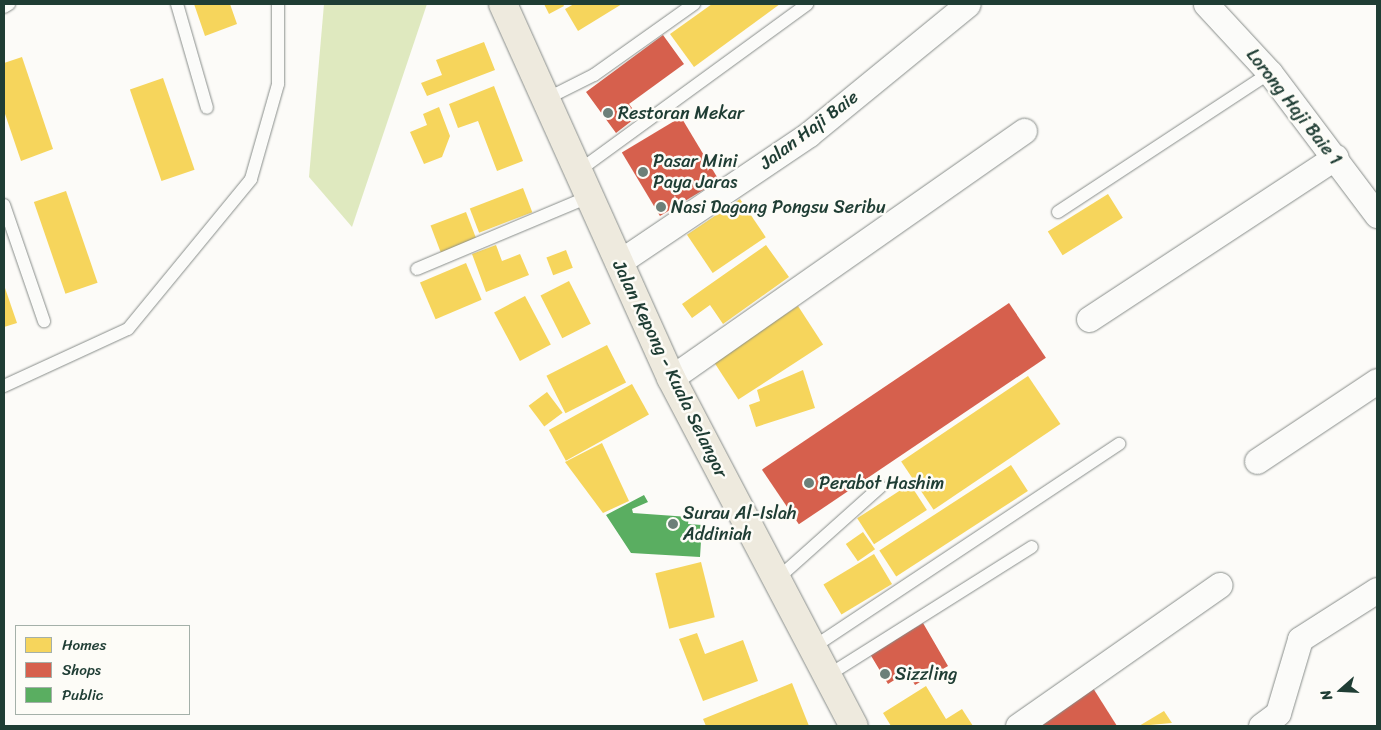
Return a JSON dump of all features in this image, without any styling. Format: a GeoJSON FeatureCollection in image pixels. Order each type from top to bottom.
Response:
{"type":"FeatureCollection","features":[{"type":"Feature","properties":{"kind":"highway","name":"Jalan Kepong - Kuala Selangor"},"geometry":{"type":"LineString","coordinates":[[510,6],[544,100],[671,378],[854,726]]}},
{"type":"Feature","properties":{"kind":"street","name":"Jalan Haji Baie"},"geometry":{"type":"LineString","coordinates":[[618,263],[808,134],[968,4]]}},
{"type":"Feature","properties":{"kind":"street","name":"Lorong Haji Baie 1"},"geometry":{"type":"LineString","coordinates":[[1206,4],[1270,73],[1336,157],[1377,215]]}},
{"type":"Feature","properties":{"kind":"street"},"geometry":{"type":"LineString","coordinates":[[671,378],[1024,131]]}},
{"type":"Feature","properties":{"kind":"street"},"geometry":{"type":"LineString","coordinates":[[1089,319],[1336,157]]}},
{"type":"Feature","properties":{"kind":"street"},"geometry":{"type":"LineString","coordinates":[[1258,461],[1377,381]]}},
{"type":"Feature","properties":{"kind":"street"},"geometry":{"type":"LineString","coordinates":[[1018,726],[1219,585]]}},
{"type":"Feature","properties":{"kind":"street"},"geometry":{"type":"LineString","coordinates":[[1261,726],[1278,713],[1300,639],[1377,590]]}},
{"type":"Feature","properties":{"kind":"lane"},"geometry":{"type":"LineString","coordinates":[[4,6],[9,4]]}},
{"type":"Feature","properties":{"kind":"lane"},"geometry":{"type":"LineString","coordinates":[[177,4],[207,108]]}},
{"type":"Feature","properties":{"kind":"lane"},"geometry":{"type":"LineString","coordinates":[[4,386],[128,329],[251,179],[278,84],[278,4]]}},
{"type":"Feature","properties":{"kind":"lane"},"geometry":{"type":"LineString","coordinates":[[544,100],[594,74],[694,4]]}},
{"type":"Feature","properties":{"kind":"lane"},"geometry":{"type":"LineString","coordinates":[[577,172],[807,4]]}},
{"type":"Feature","properties":{"kind":"lane"},"geometry":{"type":"LineString","coordinates":[[1058,212],[1270,73]]}},
{"type":"Feature","properties":{"kind":"lane"},"geometry":{"type":"LineString","coordinates":[[417,270],[588,198]]}},
{"type":"Feature","properties":{"kind":"lane"},"geometry":{"type":"LineString","coordinates":[[4,205],[44,321]]}},
{"type":"Feature","properties":{"kind":"lane"},"geometry":{"type":"LineString","coordinates":[[812,648],[1120,444]]}},
{"type":"Feature","properties":{"kind":"lane"},"geometry":{"type":"LineString","coordinates":[[776,580],[880,487]]}},
{"type":"Feature","properties":{"kind":"lane"},"geometry":{"type":"LineString","coordinates":[[827,676],[1032,547]]}},
{"type":"Feature","properties":{"kind":"green space"},"geometry":{"type":"Polygon","coordinates":[[[324,4],[427,4],[352,227],[309,177],[324,4]]]}},
{"type":"Feature","properties":{"kind":"building: Homes"},"geometry":{"type":"Polygon","coordinates":[[[194,4],[230,4],[237,24],[205,36],[194,4]]]}},
{"type":"Feature","properties":{"kind":"building: Homes"},"geometry":{"type":"Polygon","coordinates":[[[544,4],[563,4],[564,6],[549,14],[544,4]]]}},
{"type":"Feature","properties":{"kind":"building: Homes"},"geometry":{"type":"Polygon","coordinates":[[[574,4],[622,4],[578,31],[565,9],[574,4]]]}},
{"type":"Feature","properties":{"kind":"building: Homes"},"geometry":{"type":"Polygon","coordinates":[[[712,4],[780,4],[694,67],[670,34],[712,4]]]}},
{"type":"Feature","properties":{"kind":"building: Homes"},"geometry":{"type":"Polygon","coordinates":[[[484,42],[495,70],[427,96],[421,83],[442,75],[436,60],[484,42]]]}},
{"type":"Feature","properties":{"kind":"building: Homes"},"geometry":{"type":"Polygon","coordinates":[[[22,57],[53,149],[21,161],[4,111],[4,63],[22,57]]]}},
{"type":"Feature","properties":{"kind":"building: Homes"},"geometry":{"type":"Polygon","coordinates":[[[163,78],[195,170],[161,181],[130,89],[163,78]]]}},
{"type":"Feature","properties":{"kind":"building: Homes"},"geometry":{"type":"Polygon","coordinates":[[[494,86],[523,161],[497,171],[478,121],[458,128],[449,104],[494,86]]]}},
{"type":"Feature","properties":{"kind":"building: Homes"},"geometry":{"type":"Polygon","coordinates":[[[439,107],[450,136],[442,157],[424,164],[410,132],[427,125],[423,114],[439,107]]]}},
{"type":"Feature","properties":{"kind":"building: Homes"},"geometry":{"type":"Polygon","coordinates":[[[523,188],[532,212],[479,233],[470,208],[523,188]]]}},
{"type":"Feature","properties":{"kind":"building: Homes"},"geometry":{"type":"Polygon","coordinates":[[[66,191],[98,283],[65,294],[34,202],[66,191]]]}},
{"type":"Feature","properties":{"kind":"building: Homes"},"geometry":{"type":"Polygon","coordinates":[[[1108,194],[1123,218],[1063,255],[1048,232],[1108,194]]]}},
{"type":"Feature","properties":{"kind":"building: Homes"},"geometry":{"type":"Polygon","coordinates":[[[740,199],[766,237],[713,273],[687,235],[740,199]]]}},
{"type":"Feature","properties":{"kind":"building: Homes"},"geometry":{"type":"Polygon","coordinates":[[[466,212],[477,240],[441,254],[431,226],[466,212]]]}},
{"type":"Feature","properties":{"kind":"building: Homes"},"geometry":{"type":"Polygon","coordinates":[[[496,245],[502,261],[520,254],[529,275],[486,292],[472,254],[496,245]]]}},
{"type":"Feature","properties":{"kind":"building: Homes"},"geometry":{"type":"Polygon","coordinates":[[[766,245],[789,277],[723,324],[710,305],[692,318],[682,304],[766,245]]]}},
{"type":"Feature","properties":{"kind":"building: Homes"},"geometry":{"type":"Polygon","coordinates":[[[566,250],[573,268],[553,275],[546,258],[566,250]]]}},
{"type":"Feature","properties":{"kind":"building: Homes"},"geometry":{"type":"Polygon","coordinates":[[[466,263],[482,300],[436,319],[420,283],[466,263]]]}},
{"type":"Feature","properties":{"kind":"building: Homes"},"geometry":{"type":"Polygon","coordinates":[[[569,281],[591,324],[562,338],[540,296],[569,281]]]}},
{"type":"Feature","properties":{"kind":"building: Homes"},"geometry":{"type":"Polygon","coordinates":[[[4,285],[17,323],[4,327],[4,285]]]}},
{"type":"Feature","properties":{"kind":"building: Homes"},"geometry":{"type":"Polygon","coordinates":[[[525,296],[551,345],[520,361],[494,312],[525,296]]]}},
{"type":"Feature","properties":{"kind":"building: Homes"},"geometry":{"type":"Polygon","coordinates":[[[798,306],[823,345],[738,400],[713,361],[798,306]]]}},
{"type":"Feature","properties":{"kind":"building: Homes"},"geometry":{"type":"Polygon","coordinates":[[[607,345],[626,382],[565,413],[546,376],[607,345]]]}},
{"type":"Feature","properties":{"kind":"building: Homes"},"geometry":{"type":"Polygon","coordinates":[[[803,370],[815,408],[756,427],[749,405],[760,401],[757,390],[803,370]]]}},
{"type":"Feature","properties":{"kind":"building: Homes"},"geometry":{"type":"Polygon","coordinates":[[[1028,376],[1060,424],[934,510],[901,462],[1028,376]]]}},
{"type":"Feature","properties":{"kind":"building: Homes"},"geometry":{"type":"Polygon","coordinates":[[[632,384],[649,415],[566,461],[549,430],[632,384]]]}},
{"type":"Feature","properties":{"kind":"building: Homes"},"geometry":{"type":"Polygon","coordinates":[[[547,392],[563,413],[544,427],[529,406],[547,392]]]}},
{"type":"Feature","properties":{"kind":"building: Homes"},"geometry":{"type":"Polygon","coordinates":[[[602,443],[629,501],[603,513],[565,462],[602,443]]]}},
{"type":"Feature","properties":{"kind":"building: Homes"},"geometry":{"type":"Polygon","coordinates":[[[1011,465],[1028,491],[896,577],[879,551],[1011,465]]]}},
{"type":"Feature","properties":{"kind":"building: Homes"},"geometry":{"type":"Polygon","coordinates":[[[910,484],[927,510],[874,544],[857,518],[910,484]]]}},
{"type":"Feature","properties":{"kind":"building: Homes"},"geometry":{"type":"Polygon","coordinates":[[[863,532],[875,549],[858,561],[846,544],[863,532]]]}},
{"type":"Feature","properties":{"kind":"building: Homes"},"geometry":{"type":"Polygon","coordinates":[[[874,554],[892,584],[841,614],[823,584],[874,554]]]}},
{"type":"Feature","properties":{"kind":"building: Homes"},"geometry":{"type":"Polygon","coordinates":[[[701,562],[715,617],[669,629],[655,573],[701,562]]]}},
{"type":"Feature","properties":{"kind":"building: Homes"},"geometry":{"type":"Polygon","coordinates":[[[697,633],[705,654],[743,640],[758,681],[703,701],[679,639],[697,633]]]}},
{"type":"Feature","properties":{"kind":"building: Homes"},"geometry":{"type":"Polygon","coordinates":[[[792,683],[809,726],[706,726],[703,719],[792,683]]]}},
{"type":"Feature","properties":{"kind":"building: Homes"},"geometry":{"type":"Polygon","coordinates":[[[926,686],[946,719],[962,709],[973,726],[891,726],[883,713],[926,686]]]}},
{"type":"Feature","properties":{"kind":"building: Homes"},"geometry":{"type":"Polygon","coordinates":[[[1164,711],[1172,723],[1139,726],[1164,711]]]}},
{"type":"Feature","properties":{"kind":"building: Shops"},"geometry":{"type":"Polygon","coordinates":[[[663,35],[684,64],[629,104],[638,116],[616,133],[586,92],[663,35]]]}},
{"type":"Feature","properties":{"kind":"building: Shops"},"geometry":{"type":"Polygon","coordinates":[[[681,117],[719,180],[660,216],[622,153],[681,117]]]}},
{"type":"Feature","properties":{"kind":"building: Shops"},"geometry":{"type":"Polygon","coordinates":[[[1009,303],[1046,358],[799,524],[762,470],[1009,303]]]}},
{"type":"Feature","properties":{"kind":"building: Shops"},"geometry":{"type":"Polygon","coordinates":[[[923,623],[948,666],[915,685],[907,672],[888,684],[870,654],[923,623]]]}},
{"type":"Feature","properties":{"kind":"building: Shops"},"geometry":{"type":"Polygon","coordinates":[[[1093,688],[1117,726],[1033,726],[1093,688]]]}},
{"type":"Feature","properties":{"kind":"building: Public"},"geometry":{"type":"Polygon","coordinates":[[[644,495],[648,502],[632,509],[633,513],[689,517],[688,524],[702,525],[700,557],[631,553],[606,515],[644,495]]]}},
{"type":"Feature","properties":{"kind":"place","name":"Restoran Mekar"},"geometry":{"type":"Point","coordinates":[608,113]}},
{"type":"Feature","properties":{"kind":"place","name":"Pasar Mini Paya Jaras"},"geometry":{"type":"Point","coordinates":[643,172]}},
{"type":"Feature","properties":{"kind":"place","name":"Nasi Dagang Pongsu Seribu"},"geometry":{"type":"Point","coordinates":[661,207]}},
{"type":"Feature","properties":{"kind":"place","name":"Perabot Hashim"},"geometry":{"type":"Point","coordinates":[809,483]}},
{"type":"Feature","properties":{"kind":"place","name":"Surau Al-Islah Addiniah"},"geometry":{"type":"Point","coordinates":[673,524]}},
{"type":"Feature","properties":{"kind":"place","name":"Sizzling"},"geometry":{"type":"Point","coordinates":[885,674]}}]}
